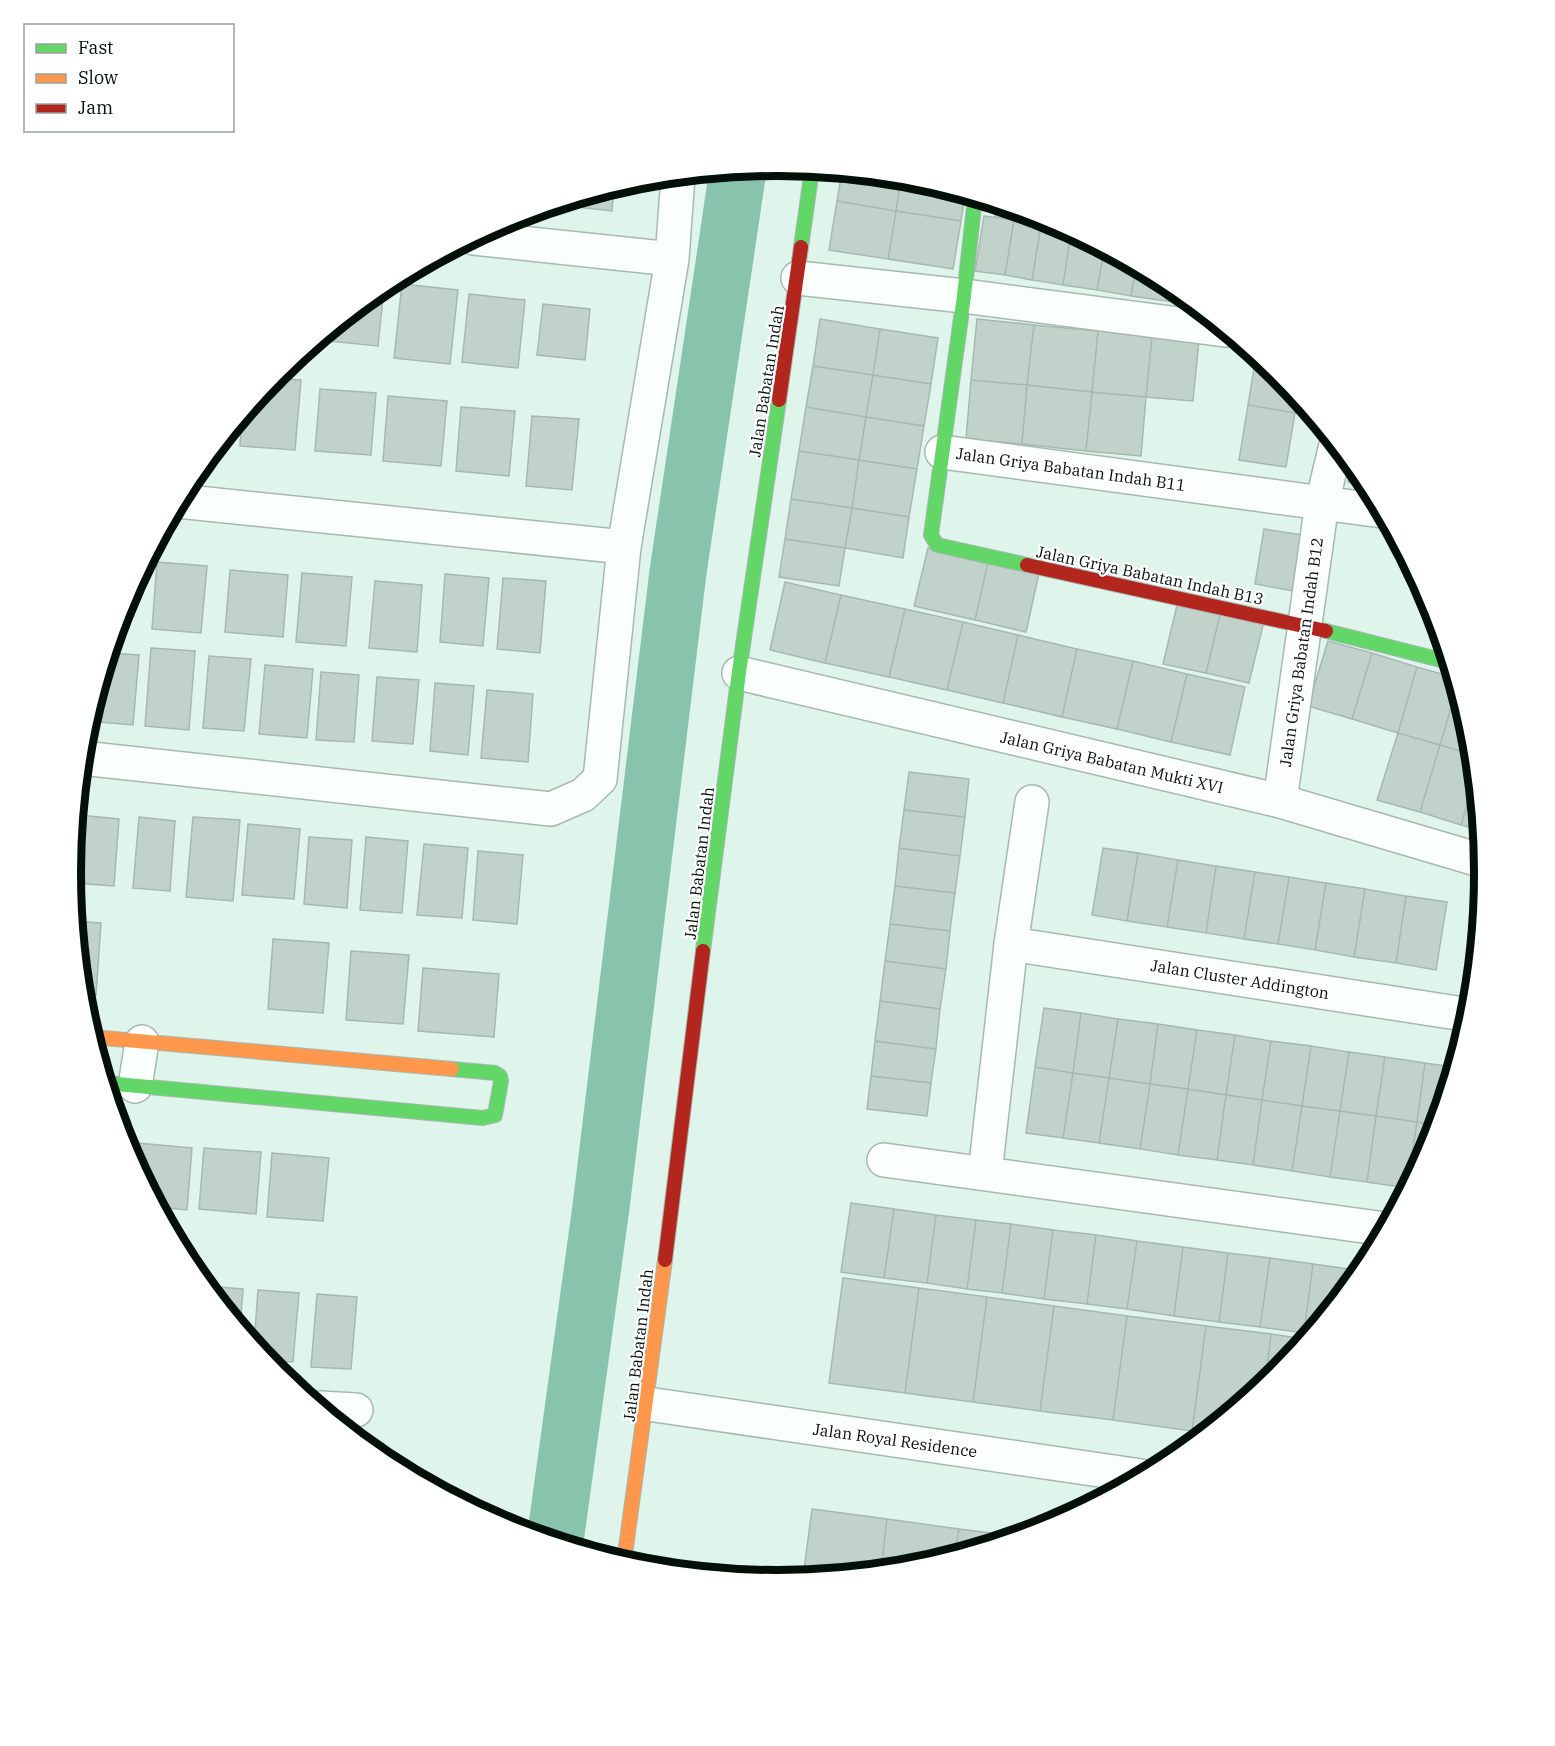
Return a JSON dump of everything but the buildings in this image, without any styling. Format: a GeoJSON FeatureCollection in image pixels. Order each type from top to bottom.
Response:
{"type":"FeatureCollection","features":[{"type":"Feature","properties":{"kind":"street","name":"Jalan Babatan Indah"},"geometry":{"type":"LineString","coordinates":[[625,1552],[648,1404],[739,673],[811,177]]}},
{"type":"Feature","properties":{"kind":"street"},"geometry":{"type":"LineString","coordinates":[[91,759],[552,808],[583,795],[600,779],[624,547],[672,259],[677,184]]}},
{"type":"Feature","properties":{"kind":"street","name":"Jalan Griya Babatan Indah B11"},"geometry":{"type":"LineString","coordinates":[[974,205],[942,452],[1322,503]]}},
{"type":"Feature","properties":{"kind":"street"},"geometry":{"type":"LineString","coordinates":[[489,240],[672,259]]}},
{"type":"Feature","properties":{"kind":"street"},"geometry":{"type":"LineString","coordinates":[[798,278],[964,296],[1212,328]]}},
{"type":"Feature","properties":{"kind":"street","name":"Jalan Griya Babatan Indah B13"},"geometry":{"type":"LineString","coordinates":[[942,452],[931,528],[931,535],[937,545],[1306,626],[1440,660]]}},
{"type":"Feature","properties":{"kind":"street","name":"Jalan Griya Babatan Indah B12"},"geometry":{"type":"LineString","coordinates":[[1280,801],[1322,503],[1334,454]]}},
{"type":"Feature","properties":{"kind":"street"},"geometry":{"type":"LineString","coordinates":[[188,502],[624,547]]}},
{"type":"Feature","properties":{"kind":"street"},"geometry":{"type":"LineString","coordinates":[[1322,503],[1372,510]]}},
{"type":"Feature","properties":{"kind":"street","name":"Jalan Griya Babatan Mukti XVI"},"geometry":{"type":"LineString","coordinates":[[739,673],[1280,801],[1474,858]]}},
{"type":"Feature","properties":{"kind":"street"},"geometry":{"type":"LineString","coordinates":[[985,1173],[1011,944],[1032,802]]}},
{"type":"Feature","properties":{"kind":"street","name":"Jalan Cluster Addington"},"geometry":{"type":"LineString","coordinates":[[1011,944],[1460,1013]]}},
{"type":"Feature","properties":{"kind":"street"},"geometry":{"type":"LineString","coordinates":[[101,1038],[495,1073],[500,1076],[501,1081],[495,1114],[483,1118],[121,1084],[142,1042]]}},
{"type":"Feature","properties":{"kind":"street"},"geometry":{"type":"LineString","coordinates":[[884,1160],[1377,1228]]}},
{"type":"Feature","properties":{"kind":"street","name":"Jalan Royal Residence"},"geometry":{"type":"LineString","coordinates":[[648,1404],[1129,1474]]}},
{"type":"Feature","properties":{"kind":"street"},"geometry":{"type":"LineString","coordinates":[[332,1409],[356,1410]]}},
{"type":"Feature","properties":{"kind":"waterway"},"geometry":{"type":"LineString","coordinates":[[556,1534],[601,1207],[678,572],[737,178]]}},
{"type":"Feature","properties":{"kind":"traffic: fast"},"geometry":{"type":"LineString","coordinates":[[801,247],[811,177]]}},
{"type":"Feature","properties":{"kind":"traffic: fast"},"geometry":{"type":"LineString","coordinates":[[974,205],[931,535],[937,545],[1027,565]]}},
{"type":"Feature","properties":{"kind":"traffic: fast"},"geometry":{"type":"LineString","coordinates":[[703,951],[739,672],[779,400]]}},
{"type":"Feature","properties":{"kind":"traffic: fast"},"geometry":{"type":"LineString","coordinates":[[1326,631],[1440,660]]}},
{"type":"Feature","properties":{"kind":"traffic: fast"},"geometry":{"type":"LineString","coordinates":[[114,1084],[483,1118],[495,1115],[500,1076],[495,1073],[452,1069]]}},
{"type":"Feature","properties":{"kind":"traffic: slow"},"geometry":{"type":"LineString","coordinates":[[101,1038],[452,1069]]}},
{"type":"Feature","properties":{"kind":"traffic: slow"},"geometry":{"type":"LineString","coordinates":[[625,1552],[665,1260]]}},
{"type":"Feature","properties":{"kind":"traffic: jam"},"geometry":{"type":"LineString","coordinates":[[779,400],[801,247]]}},
{"type":"Feature","properties":{"kind":"traffic: jam"},"geometry":{"type":"LineString","coordinates":[[1027,565],[1326,631]]}},
{"type":"Feature","properties":{"kind":"traffic: jam"},"geometry":{"type":"LineString","coordinates":[[665,1260],[703,951]]}}]}
